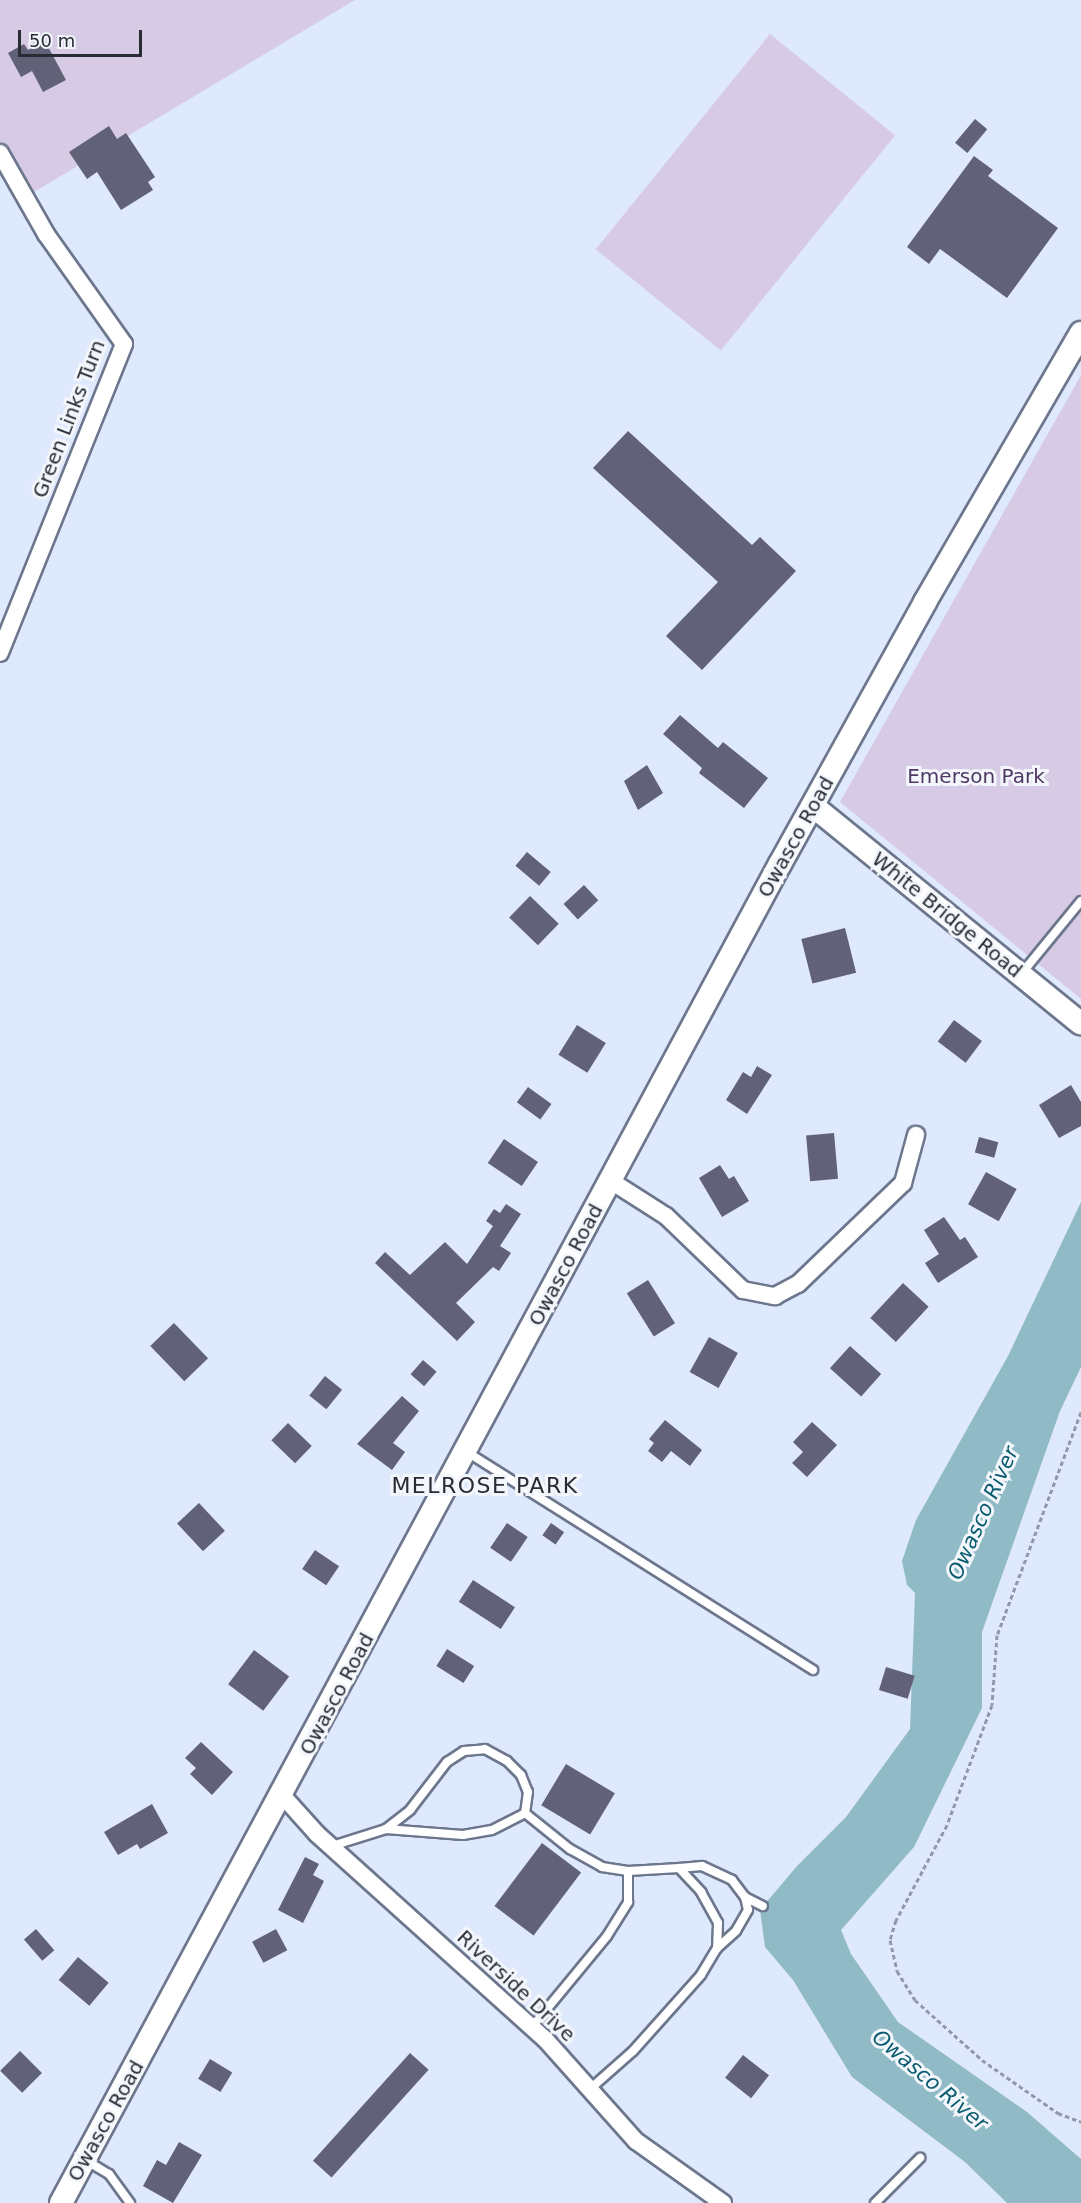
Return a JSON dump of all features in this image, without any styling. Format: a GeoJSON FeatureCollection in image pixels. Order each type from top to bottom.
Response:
{"type":"FeatureCollection","features":[{"type":"Feature","properties":{"kind":"main road","name":"Owasco Road"},"geometry":{"type":"LineString","coordinates":[[61,2203],[813,806],[925,602],[1081,333]]}},
{"type":"Feature","properties":{"kind":"main road","name":"White Bridge Road"},"geometry":{"type":"LineString","coordinates":[[813,806],[1081,1024]]}},
{"type":"Feature","properties":{"kind":"street","name":"Green Links Turn"},"geometry":{"type":"LineString","coordinates":[[0,153],[46,234],[124,344],[0,653]]}},
{"type":"Feature","properties":{"kind":"street"},"geometry":{"type":"LineString","coordinates":[[611,1181],[666,1216],[735,1285],[761,1297],[776,1296],[798,1284],[903,1183],[916,1135]]}},
{"type":"Feature","properties":{"kind":"street","name":"Riverside Drive"},"geometry":{"type":"LineString","coordinates":[[282,1796],[332,1846],[532,2027],[636,2141],[723,2203]]}},
{"type":"Feature","properties":{"kind":"lane"},"geometry":{"type":"LineString","coordinates":[[1020,975],[1081,901]]}},
{"type":"Feature","properties":{"kind":"lane"},"geometry":{"type":"LineString","coordinates":[[467,1452],[813,1670]]}},
{"type":"Feature","properties":{"kind":"lane"},"geometry":{"type":"LineString","coordinates":[[332,1846],[386,1829],[410,1810],[447,1762],[464,1751],[485,1749],[507,1761],[521,1775],[528,1792],[525,1813]]}},
{"type":"Feature","properties":{"kind":"lane"},"geometry":{"type":"LineString","coordinates":[[386,1829],[463,1835],[492,1830],[525,1813]]}},
{"type":"Feature","properties":{"kind":"lane"},"geometry":{"type":"LineString","coordinates":[[525,1813],[570,1849],[594,1863],[628,1871],[702,1866],[732,1880],[745,1897],[748,1910],[736,1930],[717,1948],[701,1975],[648,2034],[590,2089]]}},
{"type":"Feature","properties":{"kind":"lane"},"geometry":{"type":"LineString","coordinates":[[679,1868],[701,1892],[718,1923],[717,1948]]}},
{"type":"Feature","properties":{"kind":"lane"},"geometry":{"type":"LineString","coordinates":[[532,2027],[612,1928],[628,1902],[628,1871]]}},
{"type":"Feature","properties":{"kind":"lane"},"geometry":{"type":"LineString","coordinates":[[745,1897],[763,1906]]}},
{"type":"Feature","properties":{"kind":"lane"},"geometry":{"type":"LineString","coordinates":[[875,2203],[920,2158]]}},
{"type":"Feature","properties":{"kind":"lane"},"geometry":{"type":"LineString","coordinates":[[84,2159],[109,2174],[130,2203]]}},
{"type":"Feature","properties":{"kind":"path"},"geometry":{"type":"LineString","coordinates":[[1081,1412],[998,1635],[992,1705],[947,1825],[896,1920],[890,1940],[897,1971],[915,2000],[982,2060],[1058,2113],[1081,2122]]}},
{"type":"Feature","properties":{"kind":"green space"},"geometry":{"type":"Polygon","coordinates":[[[0,0],[355,0],[24,198],[0,160],[0,0]]]}},
{"type":"Feature","properties":{"kind":"green space"},"geometry":{"type":"Polygon","coordinates":[[[770,34],[895,135],[721,351],[596,249],[770,34]]]}},
{"type":"Feature","properties":{"kind":"green space","name":"Emerson Park"},"geometry":{"type":"Polygon","coordinates":[[[1081,375],[1081,999],[840,802],[1081,375]]]}},
{"type":"Feature","properties":{"kind":"water","name":"Owasco River"},"geometry":{"type":"Polygon","coordinates":[[[1081,1202],[1081,1367],[1060,1411],[982,1632],[982,1708],[914,1847],[841,1930],[851,1954],[898,2022],[1027,2112],[1081,2159],[1081,2203],[1007,2203],[965,2162],[852,2077],[793,1980],[765,1947],[760,1910],[797,1866],[846,1817],[910,1729],[915,1593],[907,1585],[902,1561],[916,1520],[1008,1356],[1081,1202]]]}},
{"type":"Feature","properties":{"kind":"building"},"geometry":{"type":"Polygon","coordinates":[[[45,41],[66,80],[43,92],[32,71],[21,77],[8,53],[24,44],[28,50],[45,41]]]}},
{"type":"Feature","properties":{"kind":"building"},"geometry":{"type":"Polygon","coordinates":[[[975,119],[987,129],[967,153],[955,143],[975,119]]]}},
{"type":"Feature","properties":{"kind":"building"},"geometry":{"type":"Polygon","coordinates":[[[109,126],[117,139],[126,133],[155,177],[148,182],[153,190],[121,210],[97,172],[87,179],[69,152],[109,126]]]}},
{"type":"Feature","properties":{"kind":"building"},"geometry":{"type":"Polygon","coordinates":[[[974,156],[993,170],[988,176],[1058,228],[1007,298],[940,249],[929,264],[907,247],[974,156]]]}},
{"type":"Feature","properties":{"kind":"building"},"geometry":{"type":"Polygon","coordinates":[[[628,431],[752,545],[760,537],[796,571],[702,670],[666,636],[718,582],[593,468],[628,431]]]}},
{"type":"Feature","properties":{"kind":"building"},"geometry":{"type":"Polygon","coordinates":[[[680,715],[718,748],[723,742],[768,778],[744,808],[699,773],[702,768],[663,734],[680,715]]]}},
{"type":"Feature","properties":{"kind":"building"},"geometry":{"type":"Polygon","coordinates":[[[647,765],[663,793],[638,810],[624,781],[647,765]]]}},
{"type":"Feature","properties":{"kind":"building"},"geometry":{"type":"Polygon","coordinates":[[[527,852],[551,872],[539,886],[515,866],[527,852]]]}},
{"type":"Feature","properties":{"kind":"building"},"geometry":{"type":"Polygon","coordinates":[[[584,885],[598,900],[578,919],[564,904],[584,885]]]}},
{"type":"Feature","properties":{"kind":"building"},"geometry":{"type":"Polygon","coordinates":[[[530,896],[559,924],[538,945],[509,918],[530,896]]]}},
{"type":"Feature","properties":{"kind":"building"},"geometry":{"type":"Polygon","coordinates":[[[845,928],[856,973],[812,984],[801,939],[845,928]]]}},
{"type":"Feature","properties":{"kind":"building"},"geometry":{"type":"Polygon","coordinates":[[[954,1020],[982,1041],[966,1063],[938,1042],[954,1020]]]}},
{"type":"Feature","properties":{"kind":"building"},"geometry":{"type":"Polygon","coordinates":[[[577,1025],[606,1043],[587,1073],[558,1055],[577,1025]]]}},
{"type":"Feature","properties":{"kind":"building"},"geometry":{"type":"Polygon","coordinates":[[[757,1066],[772,1075],[747,1114],[726,1100],[743,1072],[751,1077],[757,1066]]]}},
{"type":"Feature","properties":{"kind":"building"},"geometry":{"type":"Polygon","coordinates":[[[1071,1085],[1081,1102],[1081,1126],[1059,1138],[1039,1105],[1071,1085]]]}},
{"type":"Feature","properties":{"kind":"building"},"geometry":{"type":"Polygon","coordinates":[[[528,1087],[551,1104],[540,1119],[517,1102],[528,1087]]]}},
{"type":"Feature","properties":{"kind":"building"},"geometry":{"type":"Polygon","coordinates":[[[834,1133],[838,1179],[810,1181],[806,1135],[834,1133]]]}},
{"type":"Feature","properties":{"kind":"building"},"geometry":{"type":"Polygon","coordinates":[[[979,1137],[998,1142],[994,1158],[975,1152],[979,1137]]]}},
{"type":"Feature","properties":{"kind":"building"},"geometry":{"type":"Polygon","coordinates":[[[504,1139],[538,1162],[522,1186],[488,1163],[504,1139]]]}},
{"type":"Feature","properties":{"kind":"building"},"geometry":{"type":"Polygon","coordinates":[[[720,1165],[729,1179],[734,1176],[749,1201],[722,1217],[699,1178],[720,1165]]]}},
{"type":"Feature","properties":{"kind":"building"},"geometry":{"type":"Polygon","coordinates":[[[986,1172],[1017,1189],[999,1221],[968,1204],[986,1172]]]}},
{"type":"Feature","properties":{"kind":"building"},"geometry":{"type":"Polygon","coordinates":[[[506,1204],[521,1214],[500,1246],[511,1253],[499,1271],[493,1267],[456,1303],[475,1322],[457,1341],[375,1263],[385,1252],[410,1275],[445,1242],[467,1264],[493,1226],[486,1221],[494,1209],[500,1213],[506,1204]]]}},
{"type":"Feature","properties":{"kind":"building"},"geometry":{"type":"Polygon","coordinates":[[[944,1217],[960,1240],[965,1237],[978,1257],[938,1283],[925,1263],[939,1254],[924,1230],[944,1217]]]}},
{"type":"Feature","properties":{"kind":"building"},"geometry":{"type":"Polygon","coordinates":[[[648,1280],[675,1323],[654,1336],[627,1293],[648,1280]]]}},
{"type":"Feature","properties":{"kind":"building"},"geometry":{"type":"Polygon","coordinates":[[[903,1283],[929,1307],[896,1342],[870,1318],[903,1283]]]}},
{"type":"Feature","properties":{"kind":"building"},"geometry":{"type":"Polygon","coordinates":[[[174,1323],[208,1358],[184,1381],[150,1346],[174,1323]]]}},
{"type":"Feature","properties":{"kind":"building"},"geometry":{"type":"Polygon","coordinates":[[[709,1337],[738,1353],[718,1388],[690,1372],[709,1337]]]}},
{"type":"Feature","properties":{"kind":"building"},"geometry":{"type":"Polygon","coordinates":[[[850,1346],[881,1374],[861,1396],[830,1368],[850,1346]]]}},
{"type":"Feature","properties":{"kind":"building"},"geometry":{"type":"Polygon","coordinates":[[[423,1360],[437,1372],[424,1386],[411,1374],[423,1360]]]}},
{"type":"Feature","properties":{"kind":"building"},"geometry":{"type":"Polygon","coordinates":[[[325,1376],[342,1390],[326,1409],[309,1395],[325,1376]]]}},
{"type":"Feature","properties":{"kind":"building"},"geometry":{"type":"Polygon","coordinates":[[[402,1396],[419,1411],[393,1443],[405,1452],[392,1470],[357,1444],[402,1396]]]}},
{"type":"Feature","properties":{"kind":"building"},"geometry":{"type":"Polygon","coordinates":[[[665,1420],[702,1450],[690,1466],[671,1451],[662,1462],[648,1451],[654,1443],[649,1439],[665,1420]]]}},
{"type":"Feature","properties":{"kind":"building"},"geometry":{"type":"Polygon","coordinates":[[[812,1422],[837,1445],[807,1477],[792,1463],[803,1452],[793,1442],[812,1422]]]}},
{"type":"Feature","properties":{"kind":"building"},"geometry":{"type":"Polygon","coordinates":[[[288,1423],[312,1446],[295,1463],[271,1440],[288,1423]]]}},
{"type":"Feature","properties":{"kind":"building"},"geometry":{"type":"Polygon","coordinates":[[[199,1503],[225,1531],[203,1551],[177,1523],[199,1503]]]}},
{"type":"Feature","properties":{"kind":"building"},"geometry":{"type":"Polygon","coordinates":[[[507,1523],[528,1537],[511,1562],[490,1548],[507,1523]]]}},
{"type":"Feature","properties":{"kind":"building"},"geometry":{"type":"Polygon","coordinates":[[[551,1523],[564,1532],[556,1544],[542,1535],[551,1523]]]}},
{"type":"Feature","properties":{"kind":"building"},"geometry":{"type":"Polygon","coordinates":[[[315,1550],[339,1566],[326,1585],[302,1569],[315,1550]]]}},
{"type":"Feature","properties":{"kind":"building"},"geometry":{"type":"Polygon","coordinates":[[[473,1580],[515,1607],[501,1629],[459,1602],[473,1580]]]}},
{"type":"Feature","properties":{"kind":"building"},"geometry":{"type":"Polygon","coordinates":[[[447,1649],[474,1666],[464,1683],[436,1666],[447,1649]]]}},
{"type":"Feature","properties":{"kind":"building"},"geometry":{"type":"Polygon","coordinates":[[[254,1650],[289,1676],[263,1711],[228,1684],[254,1650]]]}},
{"type":"Feature","properties":{"kind":"building"},"geometry":{"type":"Polygon","coordinates":[[[886,1667],[915,1676],[908,1699],[879,1690],[886,1667]]]}},
{"type":"Feature","properties":{"kind":"building"},"geometry":{"type":"Polygon","coordinates":[[[201,1742],[233,1772],[212,1795],[190,1774],[196,1768],[185,1758],[201,1742]]]}},
{"type":"Feature","properties":{"kind":"building"},"geometry":{"type":"Polygon","coordinates":[[[566,1764],[615,1793],[590,1835],[541,1805],[566,1764]]]}},
{"type":"Feature","properties":{"kind":"building"},"geometry":{"type":"Polygon","coordinates":[[[152,1804],[168,1833],[140,1849],[137,1844],[118,1855],[104,1832],[152,1804]]]}},
{"type":"Feature","properties":{"kind":"building"},"geometry":{"type":"Polygon","coordinates":[[[542,1843],[581,1872],[534,1936],[494,1906],[542,1843]]]}},
{"type":"Feature","properties":{"kind":"building"},"geometry":{"type":"Polygon","coordinates":[[[305,1857],[319,1864],[313,1875],[324,1881],[303,1923],[278,1910],[305,1857]]]}},
{"type":"Feature","properties":{"kind":"building"},"geometry":{"type":"Polygon","coordinates":[[[36,1929],[54,1950],[42,1961],[24,1939],[36,1929]]]}},
{"type":"Feature","properties":{"kind":"building"},"geometry":{"type":"Polygon","coordinates":[[[276,1929],[287,1950],[263,1963],[252,1942],[276,1929]]]}},
{"type":"Feature","properties":{"kind":"building"},"geometry":{"type":"Polygon","coordinates":[[[78,1957],[109,1983],[89,2006],[59,1980],[78,1957]]]}},
{"type":"Feature","properties":{"kind":"building"},"geometry":{"type":"Polygon","coordinates":[[[20,2051],[42,2073],[22,2093],[0,2071],[20,2051]]]}},
{"type":"Feature","properties":{"kind":"building"},"geometry":{"type":"Polygon","coordinates":[[[410,2053],[429,2070],[332,2177],[313,2161],[410,2053]]]}},
{"type":"Feature","properties":{"kind":"building"},"geometry":{"type":"Polygon","coordinates":[[[743,2055],[769,2075],[751,2098],[725,2078],[743,2055]]]}},
{"type":"Feature","properties":{"kind":"building"},"geometry":{"type":"Polygon","coordinates":[[[210,2059],[232,2072],[220,2092],[198,2079],[210,2059]]]}},
{"type":"Feature","properties":{"kind":"building"},"geometry":{"type":"Polygon","coordinates":[[[179,2142],[202,2155],[173,2203],[143,2186],[157,2160],[166,2165],[179,2142]]]}},
{"type":"Feature","properties":{"kind":"district","name":"MELROSE PARK"},"geometry":{"type":"Point","coordinates":[485,1486]}}]}
